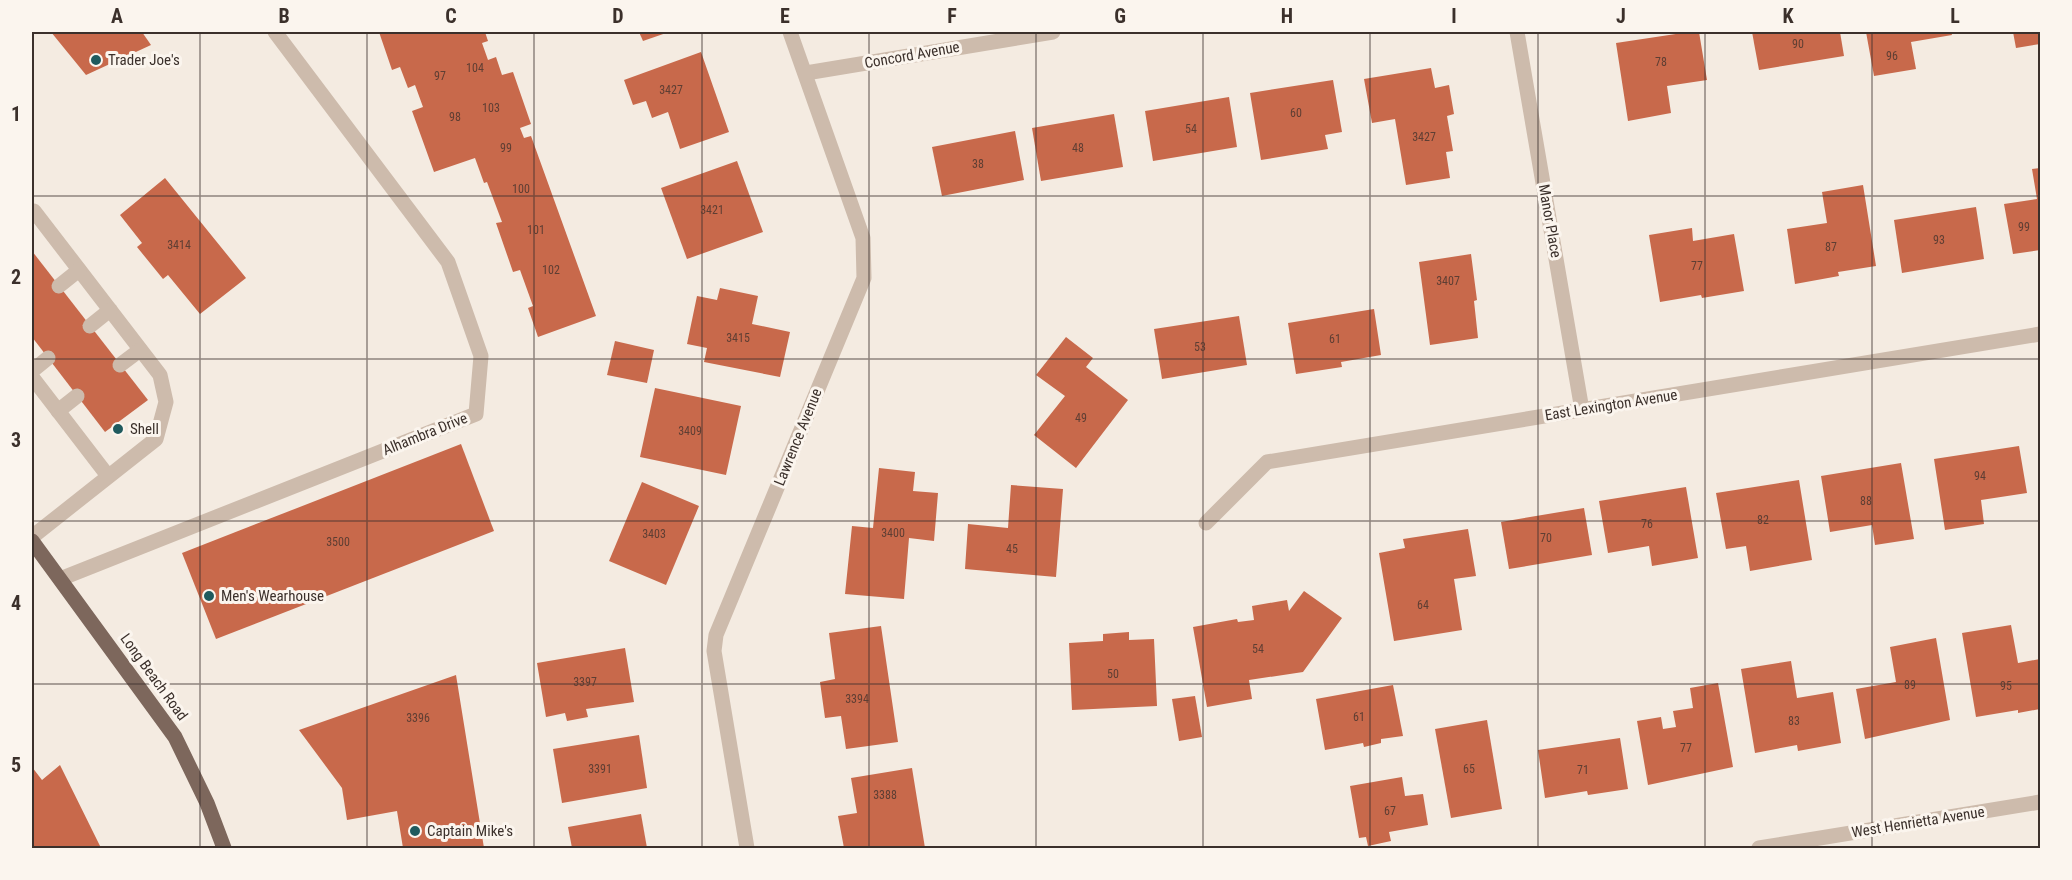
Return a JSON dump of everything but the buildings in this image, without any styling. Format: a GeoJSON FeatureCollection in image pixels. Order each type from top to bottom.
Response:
{"type":"FeatureCollection","features":[{"type":"Feature","properties":{"kind":"main road","name":"Long Beach Road"},"geometry":{"type":"LineString","coordinates":[[32,539],[175,737],[207,803],[224,849]]}},
{"type":"Feature","properties":{"kind":"street","name":"Alhambra Drive"},"geometry":{"type":"LineString","coordinates":[[60,579],[476,414],[481,356],[448,262],[275,32]]}},
{"type":"Feature","properties":{"kind":"street","name":"Lawrence Avenue"},"geometry":{"type":"LineString","coordinates":[[747,849],[714,651],[716,635],[864,278],[863,238],[790,32]]}},
{"type":"Feature","properties":{"kind":"street","name":"Concord Avenue"},"geometry":{"type":"LineString","coordinates":[[806,73],[1053,32]]}},
{"type":"Feature","properties":{"kind":"street","name":"Manor Place"},"geometry":{"type":"LineString","coordinates":[[1517,32],[1582,410]]}},
{"type":"Feature","properties":{"kind":"street"},"geometry":{"type":"LineString","coordinates":[[32,212],[34,211],[160,375],[165,402],[156,439],[32,539]]}},
{"type":"Feature","properties":{"kind":"street"},"geometry":{"type":"LineString","coordinates":[[59,286],[79,270]]}},
{"type":"Feature","properties":{"kind":"street"},"geometry":{"type":"LineString","coordinates":[[90,326],[110,310]]}},
{"type":"Feature","properties":{"kind":"street","name":"East Lexington Avenue"},"geometry":{"type":"LineString","coordinates":[[1206,523],[1267,462],[2040,334]]}},
{"type":"Feature","properties":{"kind":"street"},"geometry":{"type":"LineString","coordinates":[[120,364],[140,350]]}},
{"type":"Feature","properties":{"kind":"street"},"geometry":{"type":"LineString","coordinates":[[32,371],[48,358]]}},
{"type":"Feature","properties":{"kind":"street"},"geometry":{"type":"LineString","coordinates":[[32,377],[108,476]]}},
{"type":"Feature","properties":{"kind":"street"},"geometry":{"type":"LineString","coordinates":[[58,411],[77,396]]}},
{"type":"Feature","properties":{"kind":"street","name":"West Henrietta Avenue"},"geometry":{"type":"LineString","coordinates":[[1759,849],[2040,802]]}},
{"type":"Feature","properties":{"kind":"place","name":"Trader Joe's"},"geometry":{"type":"Point","coordinates":[96,60]}},
{"type":"Feature","properties":{"kind":"place","name":"Shell"},"geometry":{"type":"Point","coordinates":[118,429]}},
{"type":"Feature","properties":{"kind":"place","name":"Men's Wearhouse"},"geometry":{"type":"Point","coordinates":[209,596]}},
{"type":"Feature","properties":{"kind":"place","name":"Captain Mike's"},"geometry":{"type":"Point","coordinates":[415,831]}}]}
